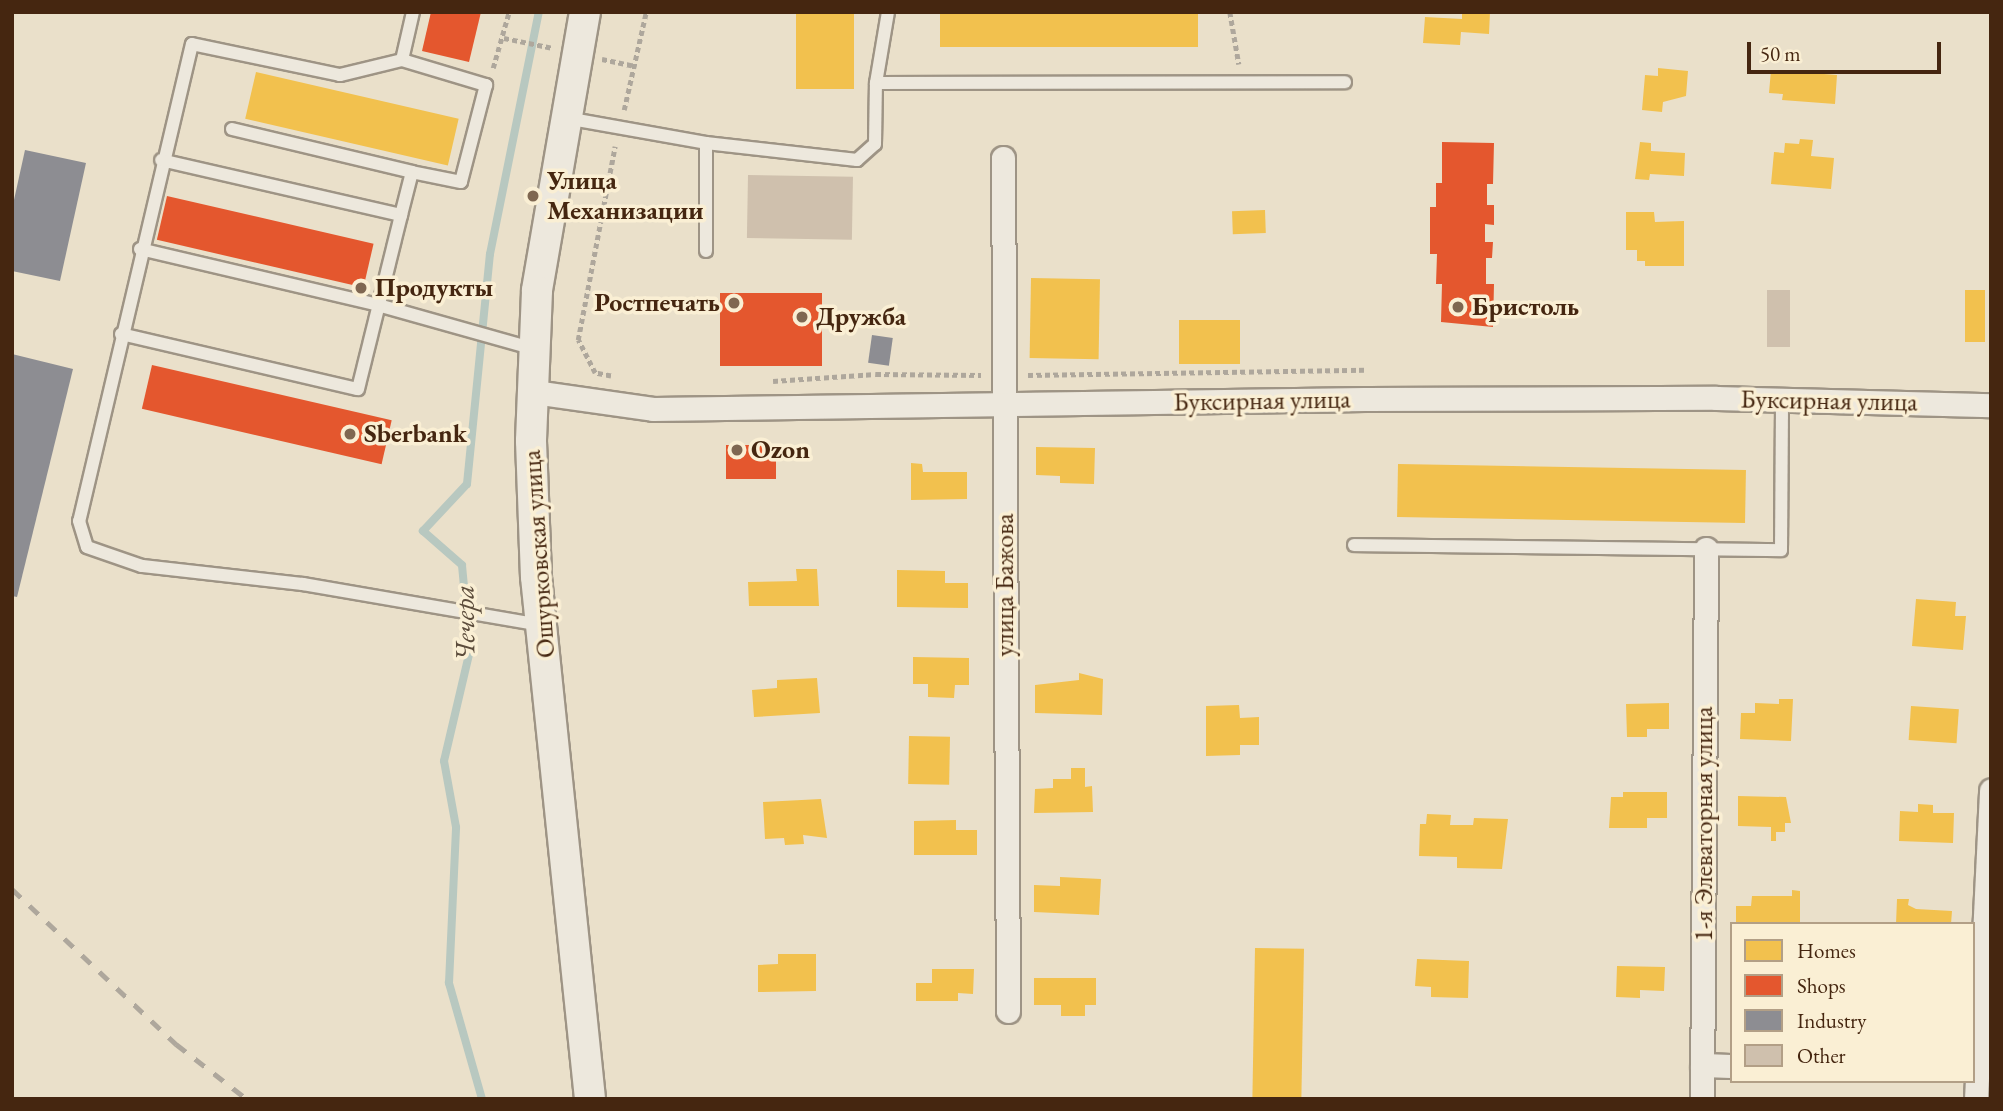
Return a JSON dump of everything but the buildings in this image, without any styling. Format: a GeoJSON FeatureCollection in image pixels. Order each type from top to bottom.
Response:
{"type":"FeatureCollection","features":[{"type":"Feature","properties":{"kind":"street","name":"Ошурковская улица"},"geometry":{"type":"LineString","coordinates":[[585,12],[537,291],[531,441],[542,625],[590,1099]]}},
{"type":"Feature","properties":{"kind":"street","name":"улица Бажова"},"geometry":{"type":"LineString","coordinates":[[1003,158],[1008,1011]]}},
{"type":"Feature","properties":{"kind":"street","name":"Буксирная улица"},"geometry":{"type":"LineString","coordinates":[[534,391],[653,410],[1365,399],[1783,400],[1991,405]]}},
{"type":"Feature","properties":{"kind":"street","name":"1-я Элеваторная улица"},"geometry":{"type":"LineString","coordinates":[[1702,1099],[1706,549]]}},
{"type":"Feature","properties":{"kind":"street"},"geometry":{"type":"LineString","coordinates":[[1976,1084],[1991,790]]}},
{"type":"Feature","properties":{"kind":"street"},"geometry":{"type":"LineString","coordinates":[[1702,1065],[1730,1066]]}},
{"type":"Feature","properties":{"kind":"lane"},"geometry":{"type":"LineString","coordinates":[[402,60],[413,12]]}},
{"type":"Feature","properties":{"kind":"lane"},"geometry":{"type":"LineString","coordinates":[[566,118],[706,143],[857,160],[875,144],[876,83],[888,12]]}},
{"type":"Feature","properties":{"kind":"lane"},"geometry":{"type":"LineString","coordinates":[[232,129],[461,183],[486,85],[402,60],[341,75],[191,44],[140,249],[79,521],[87,547],[142,566],[303,584],[542,625]]}},
{"type":"Feature","properties":{"kind":"lane"},"geometry":{"type":"LineString","coordinates":[[876,83],[1345,82]]}},
{"type":"Feature","properties":{"kind":"lane"},"geometry":{"type":"LineString","coordinates":[[706,143],[706,251]]}},
{"type":"Feature","properties":{"kind":"lane"},"geometry":{"type":"LineString","coordinates":[[162,160],[401,215]]}},
{"type":"Feature","properties":{"kind":"lane"},"geometry":{"type":"LineString","coordinates":[[121,334],[358,389],[411,172]]}},
{"type":"Feature","properties":{"kind":"lane"},"geometry":{"type":"LineString","coordinates":[[140,249],[379,305],[535,349]]}},
{"type":"Feature","properties":{"kind":"lane"},"geometry":{"type":"LineString","coordinates":[[1354,545],[1781,550],[1783,400]]}},
{"type":"Feature","properties":{"kind":"path"},"geometry":{"type":"LineString","coordinates":[[486,85],[504,38],[509,12]]}},
{"type":"Feature","properties":{"kind":"path"},"geometry":{"type":"LineString","coordinates":[[621,378],[595,373],[578,340],[619,128],[646,12]]}},
{"type":"Feature","properties":{"kind":"path"},"geometry":{"type":"LineString","coordinates":[[1230,12],[1242,82]]}},
{"type":"Feature","properties":{"kind":"path"},"geometry":{"type":"LineString","coordinates":[[504,38],[542,46]]}},
{"type":"Feature","properties":{"kind":"path"},"geometry":{"type":"LineString","coordinates":[[764,381],[876,374],[1365,370]]}},
{"type":"Feature","properties":{"kind":"waterway","name":"Чечера"},"geometry":{"type":"LineString","coordinates":[[482,1099],[449,983],[456,827],[444,761],[470,650],[462,565],[423,531],[467,484],[490,254],[539,12]]}},
{"type":"Feature","properties":{"kind":"railway"},"geometry":{"type":"LineString","coordinates":[[12,889],[176,1044],[247,1099]]}},
{"type":"Feature","properties":{"kind":"place","name":"Улица Механизации"},"geometry":{"type":"Point","coordinates":[533,196]}},
{"type":"Feature","properties":{"kind":"place","name":"Продукты"},"geometry":{"type":"Point","coordinates":[361,288]}},
{"type":"Feature","properties":{"kind":"place","name":"Ростпечать"},"geometry":{"type":"Point","coordinates":[734,303]}},
{"type":"Feature","properties":{"kind":"place","name":"Бристоль"},"geometry":{"type":"Point","coordinates":[1458,307]}},
{"type":"Feature","properties":{"kind":"place","name":"Дружба"},"geometry":{"type":"Point","coordinates":[802,317]}},
{"type":"Feature","properties":{"kind":"place","name":"Sberbank"},"geometry":{"type":"Point","coordinates":[350,434]}},
{"type":"Feature","properties":{"kind":"place","name":"Ozon"},"geometry":{"type":"Point","coordinates":[737,450]}}]}
